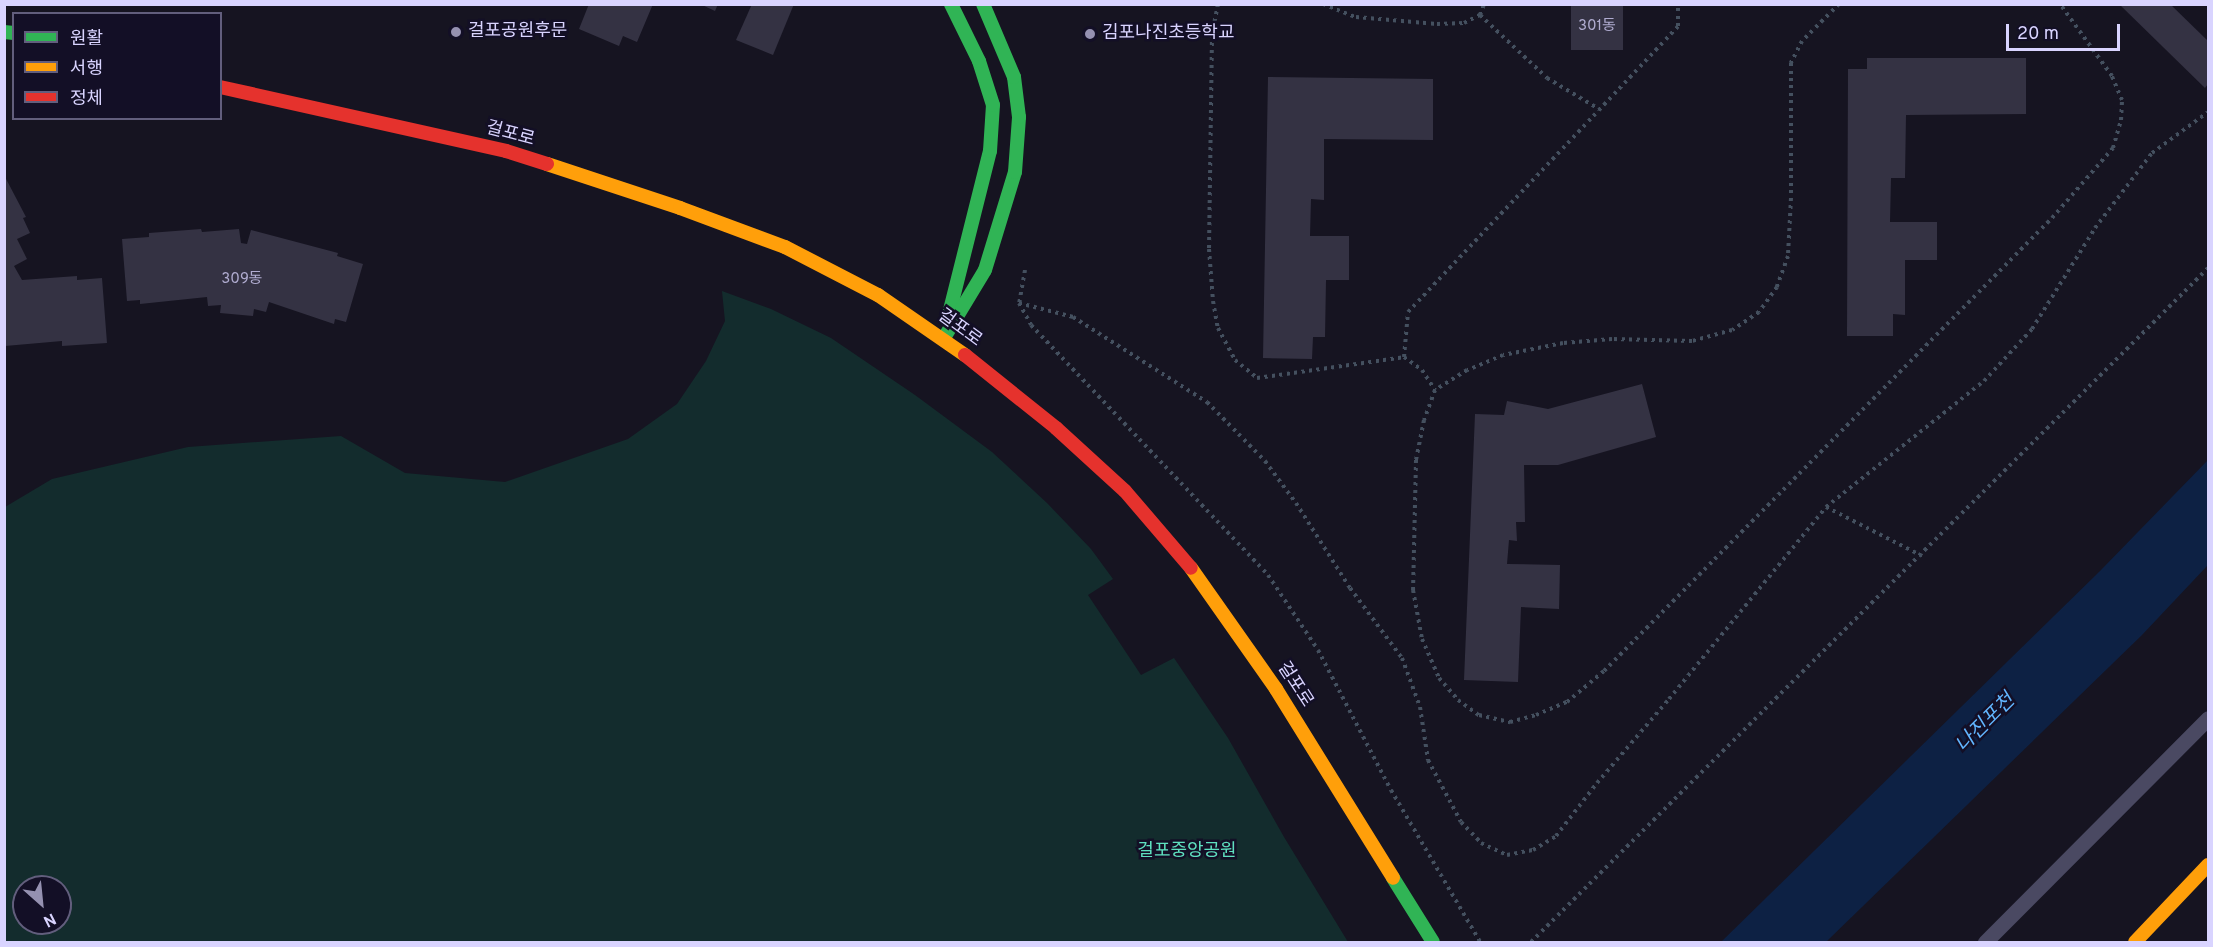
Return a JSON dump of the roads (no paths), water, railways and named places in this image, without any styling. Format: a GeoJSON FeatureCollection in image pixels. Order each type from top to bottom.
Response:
{"type":"FeatureCollection","features":[{"type":"Feature","properties":{"kind":"main road"},"geometry":{"type":"LineString","coordinates":[[944,338],[990,151],[993,105],[979,62],[951,4]]}},
{"type":"Feature","properties":{"kind":"main road"},"geometry":{"type":"LineString","coordinates":[[944,338],[986,270],[1015,172],[1019,117],[1014,77],[983,4]]}},
{"type":"Feature","properties":{"kind":"main road","name":"걸포로"},"geometry":{"type":"LineString","coordinates":[[222,88],[273,101],[506,151],[680,208],[785,247],[878,295],[944,338],[1056,428],[1125,491],[1188,563],[1276,689],[1433,942]]}},
{"type":"Feature","properties":{"kind":"main road"},"geometry":{"type":"LineString","coordinates":[[2135,942],[2208,865]]}},
{"type":"Feature","properties":{"kind":"lane"},"geometry":{"type":"LineString","coordinates":[[1985,942],[2208,718]]}},
{"type":"Feature","properties":{"kind":"water","name":"나진포천"},"geometry":{"type":"Polygon","coordinates":[[[2208,460],[2208,565],[2142,635],[1826,942],[1721,942],[2100,571],[2208,460]]]}},
{"type":"Feature","properties":{"kind":"place","name":"걸포공원후문"},"geometry":{"type":"Point","coordinates":[456,32]}},
{"type":"Feature","properties":{"kind":"place","name":"김포나진초등학교"},"geometry":{"type":"Point","coordinates":[1090,34]}},
{"type":"Feature","properties":{"kind":"park label","name":"걸포중앙공원"},"geometry":{"type":"Point","coordinates":[1187,852]}}]}
